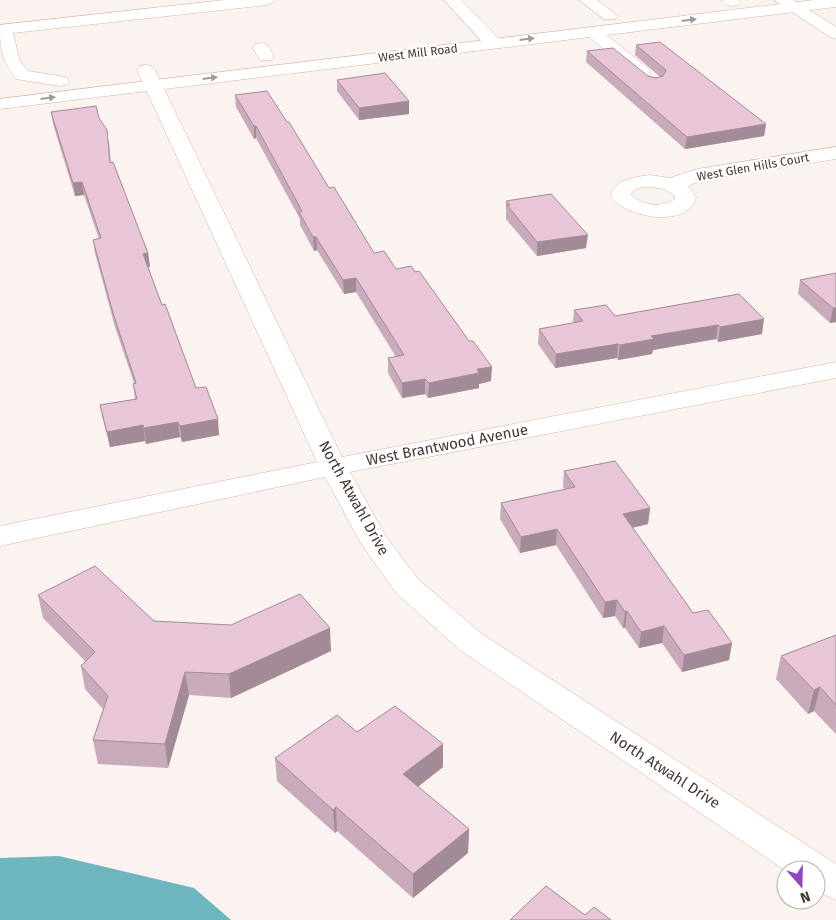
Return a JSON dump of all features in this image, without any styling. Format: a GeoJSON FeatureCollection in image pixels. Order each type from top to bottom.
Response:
{"type":"FeatureCollection","features":[{"type":"Feature","properties":{"kind":"street"},"geometry":{"type":"LineString","coordinates":[[60,81],[22,75],[6,66],[2,30],[267,0]]}},
{"type":"Feature","properties":{"kind":"street"},"geometry":{"type":"LineString","coordinates":[[457,0],[480,31],[493,44]]}},
{"type":"Feature","properties":{"kind":"street"},"geometry":{"type":"LineString","coordinates":[[587,0],[610,16]]}},
{"type":"Feature","properties":{"kind":"street","name":"West Mill Road"},"geometry":{"type":"LineString","coordinates":[[0,104],[150,78],[264,52],[480,31],[736,0]]}},
{"type":"Feature","properties":{"kind":"street","name":"West Mill Road"},"geometry":{"type":"LineString","coordinates":[[8,87],[60,81],[150,78],[493,44],[788,4],[836,2]]}},
{"type":"Feature","properties":{"kind":"street"},"geometry":{"type":"LineString","coordinates":[[788,4],[836,34]]}},
{"type":"Feature","properties":{"kind":"street"},"geometry":{"type":"LineString","coordinates":[[592,32],[654,82]]}},
{"type":"Feature","properties":{"kind":"street","name":"North Atwahl Drive"},"geometry":{"type":"LineString","coordinates":[[150,78],[333,467],[375,542],[407,586],[471,642],[836,884]]}},
{"type":"Feature","properties":{"kind":"street","name":"West Glen Hills Court"},"geometry":{"type":"LineString","coordinates":[[670,185],[697,175],[836,153]]}},
{"type":"Feature","properties":{"kind":"street","name":"West Brantwood Avenue"},"geometry":{"type":"LineString","coordinates":[[0,536],[333,467],[836,370]]}},
{"type":"Feature","properties":{"kind":"water"},"geometry":{"type":"Polygon","coordinates":[[[59,856],[194,888],[231,920],[0,920],[0,858],[59,856]]]}},
{"type":"Feature","properties":{"kind":"building"},"geometry":{"type":"Polygon","coordinates":[[[660,42],[766,124],[687,137],[587,51],[613,48],[648,76],[656,78],[663,76],[666,70],[636,45],[660,42]]]}},
{"type":"Feature","properties":{"kind":"building"},"geometry":{"type":"Polygon","coordinates":[[[385,73],[409,101],[359,108],[337,80],[385,73]]]}},
{"type":"Feature","properties":{"kind":"building"},"geometry":{"type":"Polygon","coordinates":[[[267,91],[287,122],[289,122],[329,188],[334,187],[374,253],[384,251],[396,269],[411,266],[415,272],[419,271],[469,341],[473,341],[492,367],[477,369],[479,373],[429,383],[425,379],[402,383],[388,358],[404,355],[356,278],[343,280],[316,237],[313,237],[299,212],[302,211],[256,126],[254,126],[235,95],[267,91]]]}},
{"type":"Feature","properties":{"kind":"building"},"geometry":{"type":"Polygon","coordinates":[[[96,106],[99,118],[107,130],[110,163],[113,162],[148,253],[143,254],[162,305],[165,304],[196,388],[206,387],[218,419],[180,426],[178,422],[144,428],[143,425],[107,432],[100,405],[137,399],[133,384],[136,383],[113,313],[93,240],[101,238],[82,182],[73,183],[51,112],[96,106]]]}},
{"type":"Feature","properties":{"kind":"building"},"geometry":{"type":"Polygon","coordinates":[[[551,194],[588,235],[537,242],[507,205],[510,205],[506,201],[551,194]]]}},
{"type":"Feature","properties":{"kind":"building"},"geometry":{"type":"Polygon","coordinates":[[[836,273],[836,308],[833,308],[800,280],[836,273]]]}},
{"type":"Feature","properties":{"kind":"building"},"geometry":{"type":"Polygon","coordinates":[[[739,294],[764,319],[651,336],[654,339],[556,354],[539,329],[583,321],[574,310],[606,305],[615,316],[739,294]]]}},
{"type":"Feature","properties":{"kind":"building"},"geometry":{"type":"Polygon","coordinates":[[[615,461],[650,508],[623,514],[693,613],[708,610],[732,643],[684,655],[664,626],[641,632],[617,600],[605,602],[557,529],[521,537],[501,503],[575,487],[564,471],[615,461]]]}},
{"type":"Feature","properties":{"kind":"building"},"geometry":{"type":"Polygon","coordinates":[[[95,566],[154,621],[231,625],[300,594],[330,628],[229,674],[185,672],[165,744],[93,740],[108,696],[81,666],[95,652],[38,595],[95,566]]]}},
{"type":"Feature","properties":{"kind":"building"},"geometry":{"type":"Polygon","coordinates":[[[836,635],[836,705],[820,687],[814,690],[781,656],[836,635]]]}},
{"type":"Feature","properties":{"kind":"building"},"geometry":{"type":"Polygon","coordinates":[[[395,706],[443,744],[403,774],[469,829],[413,874],[336,807],[333,810],[275,758],[337,715],[357,732],[395,706]]]}},
{"type":"Feature","properties":{"kind":"building"},"geometry":{"type":"Polygon","coordinates":[[[546,886],[585,915],[594,907],[611,920],[510,920],[546,886]]]}}]}
